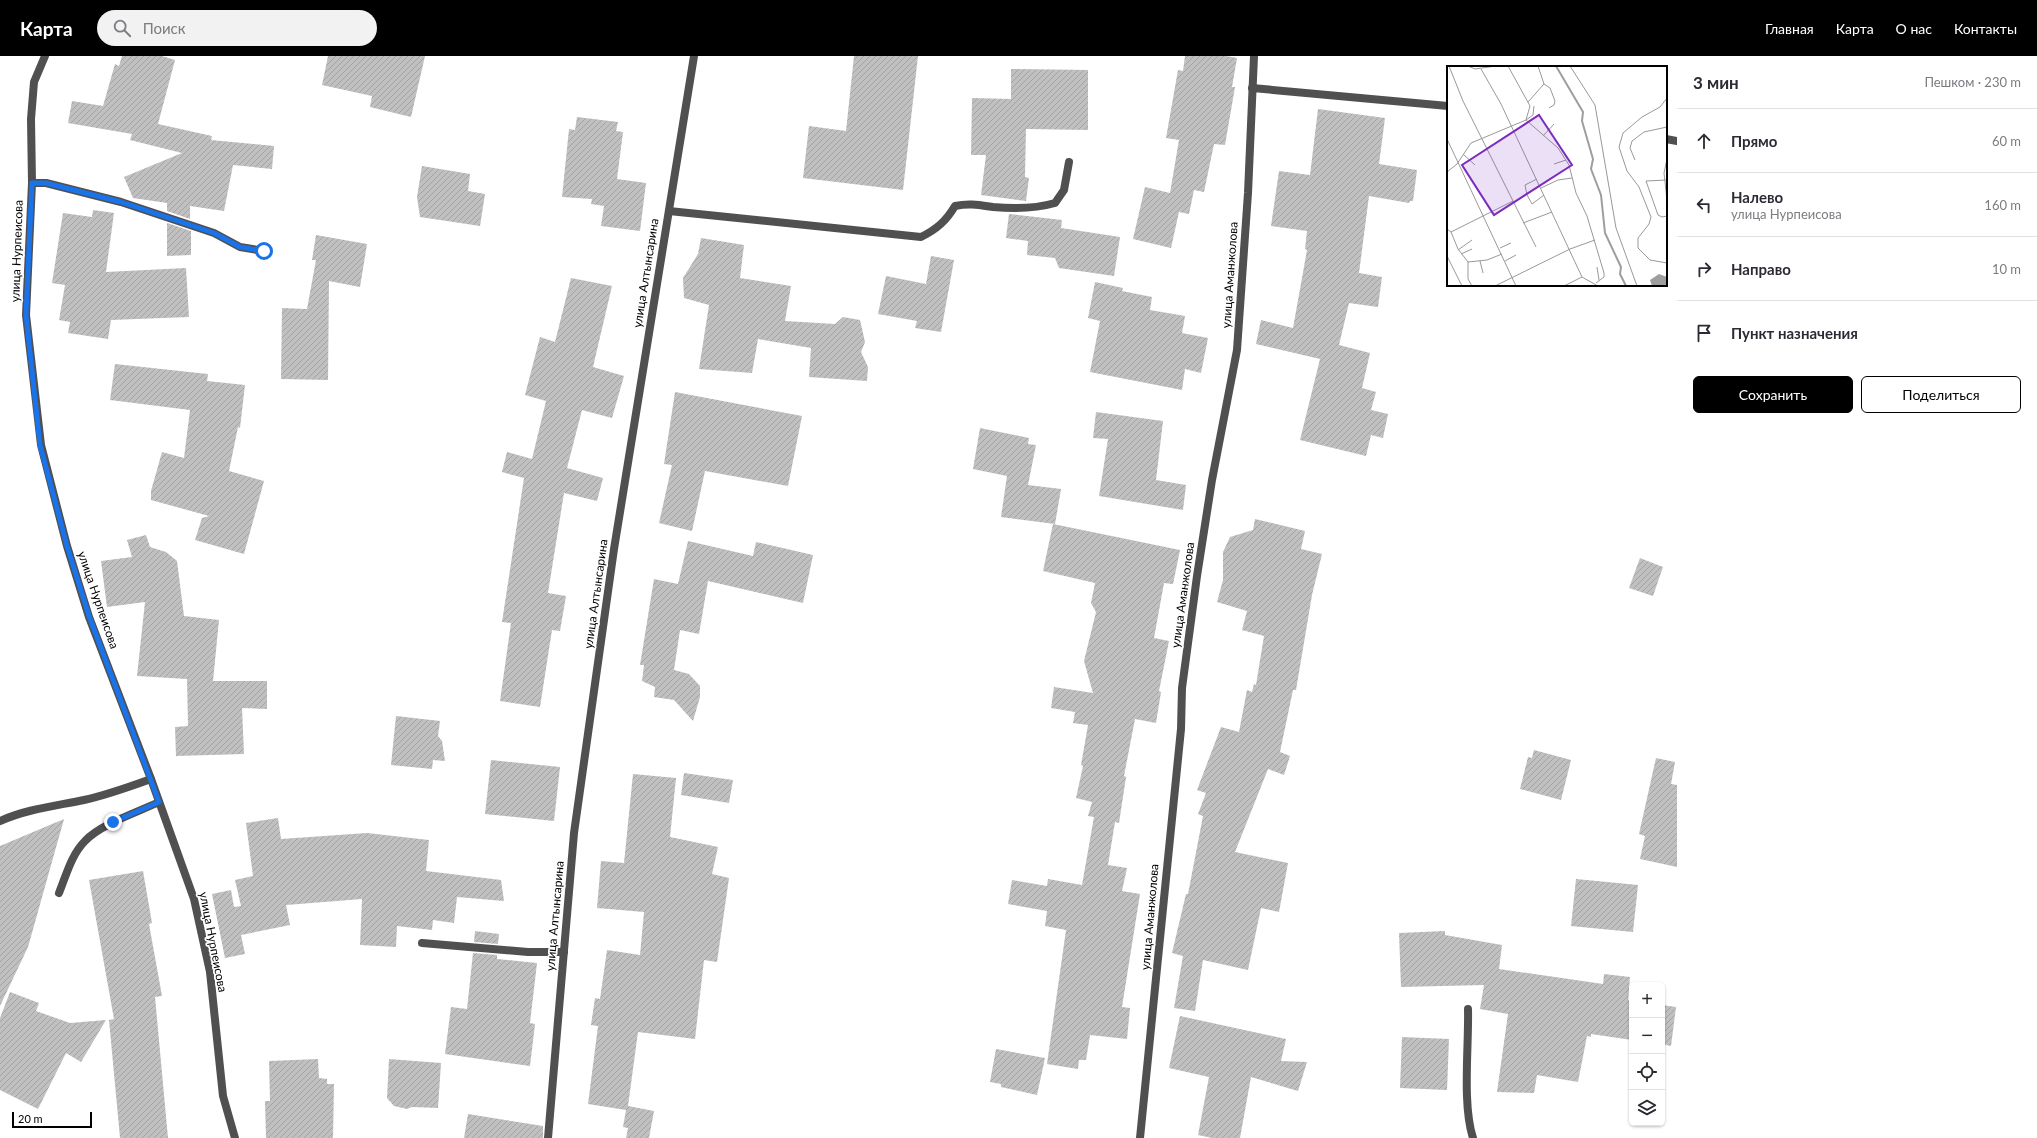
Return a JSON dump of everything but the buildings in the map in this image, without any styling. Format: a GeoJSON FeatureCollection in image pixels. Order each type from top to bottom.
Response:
{"type":"FeatureCollection","features":[{"type":"Feature","properties":{"kind":"street","name":"улица Нурпеисова"},"geometry":{"type":"LineString","coordinates":[[45,56],[34,82],[31,119],[32,183],[26,315],[40,445],[67,546],[89,616],[151,779],[194,899],[210,972],[223,1096],[235,1138]]}},
{"type":"Feature","properties":{"kind":"street","name":"улица Алтынсарина"},"geometry":{"type":"LineString","coordinates":[[548,1138],[574,833],[614,549],[694,56]]}},
{"type":"Feature","properties":{"kind":"street","name":"улица Аманжолова"},"geometry":{"type":"LineString","coordinates":[[1140,1138],[1176,765],[1181,729],[1182,688],[1212,480],[1237,350],[1248,193],[1254,56]]}},
{"type":"Feature","properties":{"kind":"street"},"geometry":{"type":"LineString","coordinates":[[1252,88],[1447,106]]}},
{"type":"Feature","properties":{"kind":"street"},"geometry":{"type":"LineString","coordinates":[[1667,139],[1677,141]]}},
{"type":"Feature","properties":{"kind":"street"},"geometry":{"type":"LineString","coordinates":[[669,211],[921,237],[935,230],[946,220],[955,206],[968,203],[1021,209],[1040,207],[1055,203],[1064,190],[1069,162]]}},
{"type":"Feature","properties":{"kind":"street"},"geometry":{"type":"LineString","coordinates":[[32,183],[46,183],[128,205],[214,233],[240,247],[264,251]]}},
{"type":"Feature","properties":{"kind":"street"},"geometry":{"type":"LineString","coordinates":[[0,821],[45,806],[83,800],[114,792],[151,779]]}},
{"type":"Feature","properties":{"kind":"street"},"geometry":{"type":"LineString","coordinates":[[59,893],[72,858],[85,840],[113,822],[159,802]]}},
{"type":"Feature","properties":{"kind":"street"},"geometry":{"type":"LineString","coordinates":[[422,943],[528,952],[564,952]]}},
{"type":"Feature","properties":{"kind":"street"},"geometry":{"type":"LineString","coordinates":[[1468,1009],[1467,1085],[1470,1130],[1473,1138]]}},
{"type":"Feature","properties":{"kind":"route"},"geometry":{"type":"LineString","coordinates":[[113,822],[159,802],[89,616],[67,546],[40,445],[26,315],[32,183],[46,183],[84,194],[121,202],[214,233],[240,247],[264,251]]}}]}
